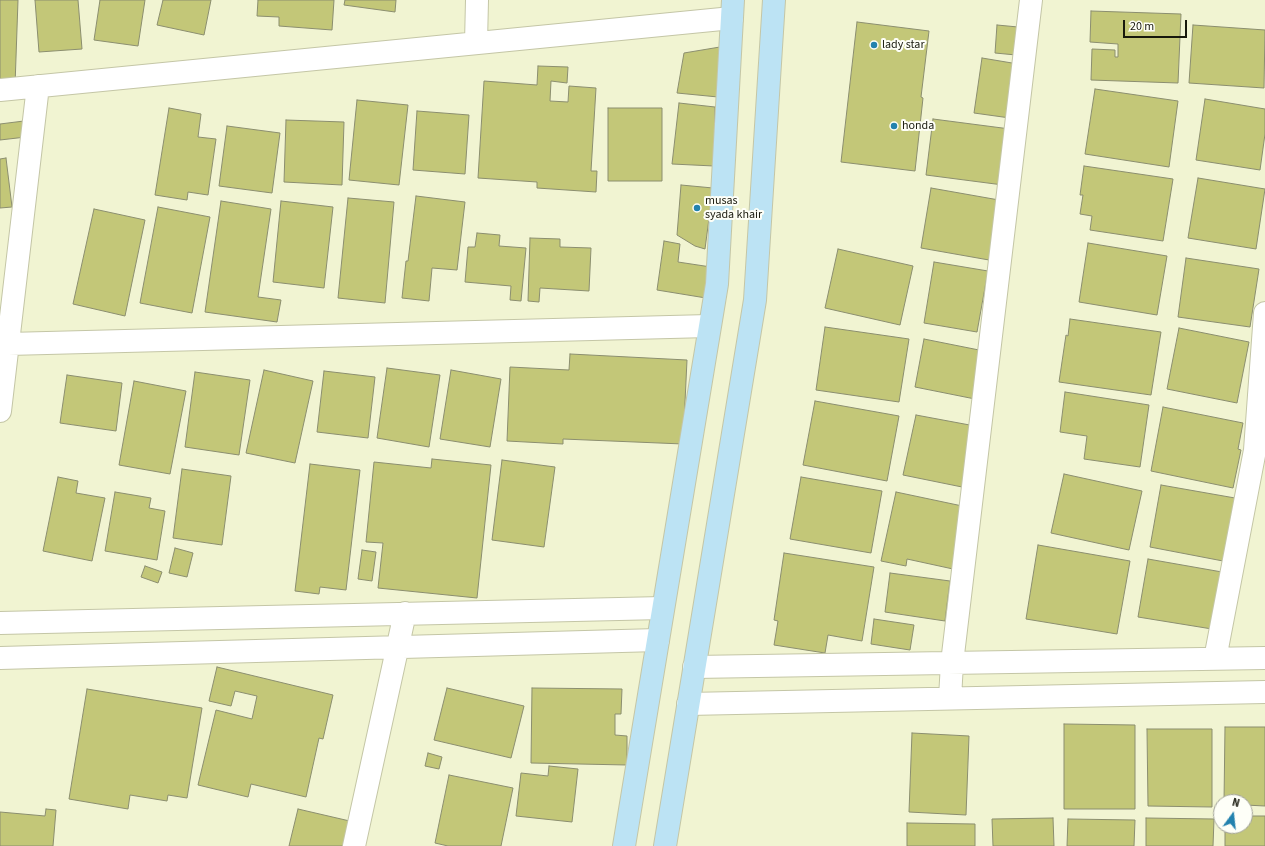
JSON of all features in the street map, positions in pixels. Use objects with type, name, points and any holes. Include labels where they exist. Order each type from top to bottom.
[{"type":"main road","points":[[665,846],[755,300],[774,0]]},
{"type":"main road","points":[[624,846],[716,284],[733,9]]},
{"type":"street","points":[[476,43],[477,0]]},
{"type":"street","points":[[950,698],[952,663],[1031,0]]},
{"type":"street","points":[[0,90],[476,43],[733,9]]},
{"type":"street","points":[[0,411],[38,86]]},
{"type":"street","points":[[1215,659],[1260,450],[1265,313]]},
{"type":"street","points":[[8,344],[709,326]]},
{"type":"street","points":[[0,623],[663,608]]},
{"type":"street","points":[[354,846],[405,613]]},
{"type":"street","points":[[0,658],[658,640]]},
{"type":"street","points":[[694,667],[1265,658]]},
{"type":"street","points":[[688,704],[1265,692]]},
{"type":"building","points":[[0,0],[18,0],[15,86],[0,85]]},
{"type":"building","points":[[35,0],[78,0],[82,49],[39,52]]},
{"type":"building","points":[[100,0],[145,0],[138,46],[94,40]]},
{"type":"building","points":[[163,0],[211,0],[204,35],[157,25]]},
{"type":"building","points":[[258,0],[334,0],[332,30],[279,26],[279,17],[257,16]]},
{"type":"building","points":[[345,0],[396,0],[395,12],[344,5]]},
{"type":"building","points":[[1091,11],[1181,14],[1178,83],[1091,80],[1092,49],[1115,50],[1115,57],[1118,57],[1118,44],[1090,42]]},
{"type":"building","points":[[857,22],[929,31],[921,97],[923,98],[915,171],[841,162]]},
{"type":"building","points":[[997,25],[1018,27],[1016,55],[995,53]]},
{"type":"building","points":[[1193,25],[1265,30],[1264,88],[1189,83]]},
{"type":"building","points":[[720,47],[718,97],[677,93],[684,53]]},
{"type":"building","points":[[982,58],[1018,64],[1010,118],[974,113]]},
{"type":"building","points":[[538,66],[568,67],[567,83],[551,81],[550,101],[568,102],[569,86],[596,88],[591,171],[597,171],[596,192],[537,188],[537,182],[478,178],[484,81],[537,85]]},
{"type":"building","points":[[1095,89],[1178,101],[1169,167],[1085,154]]},
{"type":"building","points":[[1205,99],[1265,109],[1265,134],[1260,170],[1196,160]]},
{"type":"building","points":[[357,100],[408,105],[399,185],[349,180]]},
{"type":"building","points":[[679,103],[715,107],[714,166],[672,164]]},
{"type":"building","points":[[169,108],[201,114],[198,137],[216,139],[208,195],[188,192],[187,200],[155,195]]},
{"type":"building","points":[[608,108],[662,108],[662,181],[608,181]]},
{"type":"building","points":[[417,111],[469,115],[465,174],[413,170]]},
{"type":"building","points":[[933,119],[1010,129],[1003,185],[926,175]]},
{"type":"building","points":[[286,120],[344,122],[342,185],[284,182]]},
{"type":"building","points":[[24,121],[26,137],[0,140],[0,124]]},
{"type":"building","points":[[227,126],[280,133],[272,193],[219,186]]},
{"type":"building","points":[[6,158],[12,207],[0,208],[0,159]]},
{"type":"building","points":[[1084,166],[1173,179],[1163,241],[1090,230],[1092,216],[1080,214],[1083,195],[1080,195]]},
{"type":"building","points":[[1198,178],[1265,189],[1256,249],[1188,238]]},
{"type":"building","points":[[681,185],[713,188],[705,249],[695,246],[677,235]]},
{"type":"building","points":[[931,188],[999,200],[989,260],[921,248]]},
{"type":"building","points":[[416,196],[465,202],[457,270],[432,268],[429,301],[402,298]]},
{"type":"building","points":[[348,198],[394,202],[385,303],[338,298]]},
{"type":"building","points":[[221,201],[271,209],[258,297],[281,300],[277,322],[205,312]]},
{"type":"building","points":[[281,201],[333,207],[324,288],[273,282]]},
{"type":"building","points":[[158,207],[210,217],[192,313],[140,303]]},
{"type":"building","points":[[94,209],[145,220],[125,316],[73,304]]},
{"type":"building","points":[[477,233],[500,235],[499,246],[526,248],[521,301],[510,300],[511,286],[465,282],[468,247],[475,247]]},
{"type":"building","points":[[530,238],[560,239],[560,247],[591,248],[589,291],[540,288],[539,302],[528,301]]},
{"type":"building","points":[[664,241],[680,244],[678,262],[711,267],[706,298],[657,290]]},
{"type":"building","points":[[1088,243],[1167,256],[1157,315],[1079,302]]},
{"type":"building","points":[[838,249],[913,266],[900,325],[825,308]]},
{"type":"building","points":[[1186,258],[1259,269],[1250,327],[1178,317]]},
{"type":"building","points":[[934,262],[988,271],[977,332],[924,323]]},
{"type":"building","points":[[1070,319],[1161,332],[1151,395],[1059,382]]},
{"type":"building","points":[[825,327],[909,339],[899,402],[816,390]]},
{"type":"building","points":[[1179,328],[1249,342],[1237,403],[1167,389]]},
{"type":"building","points":[[924,339],[984,351],[975,399],[915,387]]},
{"type":"building","points":[[570,354],[687,360],[683,444],[563,439],[563,444],[507,441],[510,367],[569,370]]},
{"type":"building","points":[[387,368],[440,375],[429,447],[377,438]]},
{"type":"building","points":[[264,370],[313,381],[295,463],[246,453]]},
{"type":"building","points":[[451,370],[501,379],[490,447],[440,439]]},
{"type":"building","points":[[324,371],[375,377],[368,438],[317,432]]},
{"type":"building","points":[[195,372],[250,380],[239,455],[185,447]]},
{"type":"building","points":[[67,375],[122,383],[116,431],[60,423]]},
{"type":"building","points":[[134,381],[186,391],[170,474],[119,465]]},
{"type":"building","points":[[1065,392],[1149,405],[1140,467],[1084,459],[1087,436],[1060,432]]},
{"type":"building","points":[[815,401],[899,416],[887,481],[803,465]]},
{"type":"building","points":[[1163,407],[1243,423],[1238,449],[1241,450],[1233,488],[1151,471]]},
{"type":"building","points":[[916,415],[975,426],[962,487],[903,475]]},
{"type":"building","points":[[432,459],[491,465],[477,598],[378,588],[383,543],[366,542],[374,462],[431,468]]},
{"type":"building","points":[[502,460],[555,467],[544,547],[492,540]]},
{"type":"building","points":[[310,464],[360,470],[346,590],[320,587],[319,594],[295,591]]},
{"type":"building","points":[[182,469],[231,476],[222,545],[173,538]]},
{"type":"building","points":[[1064,474],[1142,491],[1129,550],[1051,533]]},
{"type":"building","points":[[58,477],[78,481],[76,493],[105,498],[92,561],[43,551]]},
{"type":"building","points":[[801,477],[882,491],[871,553],[790,539]]},
{"type":"building","points":[[1161,485],[1235,498],[1223,561],[1150,547]]},
{"type":"building","points":[[115,492],[151,498],[149,508],[165,511],[157,560],[105,551]]},
{"type":"building","points":[[896,492],[967,507],[953,569],[907,559],[906,566],[881,561]]},
{"type":"building","points":[[1038,545],[1130,561],[1117,634],[1026,619]]},
{"type":"building","points":[[175,548],[193,553],[187,577],[169,573]]},
{"type":"building","points":[[362,550],[376,552],[372,581],[358,579]]},
{"type":"building","points":[[784,553],[874,567],[862,641],[828,635],[825,653],[774,645],[778,621],[774,620]]},
{"type":"building","points":[[1148,559],[1222,572],[1212,629],[1138,617]]},
{"type":"building","points":[[145,566],[162,572],[158,583],[141,577]]},
{"type":"building","points":[[890,573],[950,581],[945,621],[885,612]]},
{"type":"building","points":[[874,619],[914,625],[910,650],[871,644]]},
{"type":"building","points":[[217,667],[333,695],[323,739],[319,738],[306,797],[251,784],[248,797],[198,785],[216,710],[252,719],[257,696],[235,691],[231,706],[209,701]]},
{"type":"building","points":[[447,688],[524,706],[511,758],[434,740]]},
{"type":"building","points":[[532,688],[622,689],[621,714],[615,714],[615,735],[627,736],[627,765],[531,763]]},
{"type":"building","points":[[87,689],[202,708],[187,798],[168,795],[167,801],[130,795],[128,809],[69,799]]},
{"type":"building","points":[[1064,724],[1135,725],[1135,809],[1064,809]]},
{"type":"building","points":[[1225,727],[1265,727],[1265,806],[1253,805],[1253,794],[1224,794]]},
{"type":"building","points":[[1147,729],[1212,729],[1212,807],[1148,806]]},
{"type":"building","points":[[912,733],[969,736],[966,815],[909,812]]},
{"type":"building","points":[[428,753],[442,757],[439,769],[425,766]]},
{"type":"building","points":[[549,766],[578,769],[572,822],[516,816],[521,773],[548,776]]},
{"type":"building","points":[[449,775],[513,788],[501,846],[448,846],[435,843]]},
{"type":"building","points":[[46,809],[56,810],[53,846],[0,846],[0,812],[45,816]]},
{"type":"building","points":[[298,809],[354,822],[349,846],[289,846]]},
{"type":"building","points":[[1253,816],[1265,816],[1265,846],[1225,846],[1225,834],[1253,834]]},
{"type":"building","points":[[1053,818],[1054,846],[993,846],[992,819]]},
{"type":"building","points":[[1146,818],[1213,819],[1213,846],[1146,846]]},
{"type":"building","points":[[1068,819],[1135,820],[1134,846],[1067,846]]},
{"type":"building","points":[[907,823],[975,824],[975,846],[907,846]]},
{"type":"place","name":"lady star","points":[[874,45]]},
{"type":"place","name":"honda","points":[[894,126]]},
{"type":"place","name":"musas syada khair","points":[[697,208]]}]
